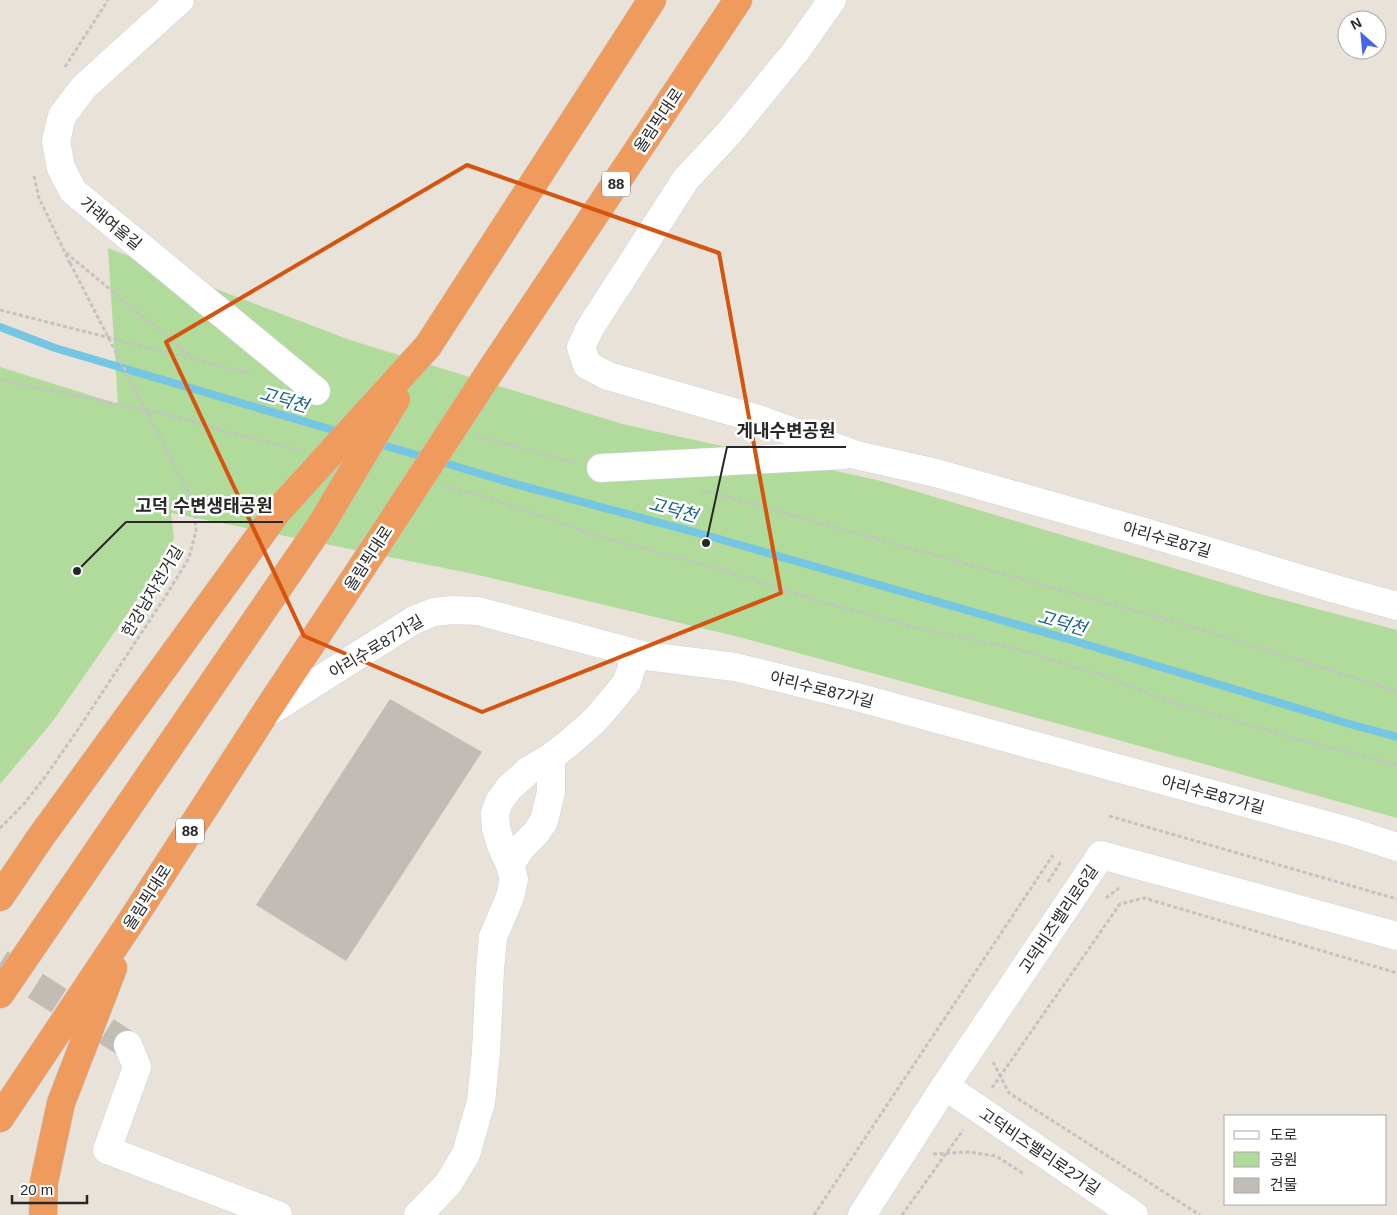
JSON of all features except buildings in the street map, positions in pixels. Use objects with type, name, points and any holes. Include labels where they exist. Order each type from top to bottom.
[{"type":"highway","points":[[0,994],[320,525],[428,346],[652,0]]},
{"type":"highway","name":"올림픽대로","points":[[0,1118],[132,920],[264,715],[738,0]]},
{"type":"highway","points":[[0,897],[40,838],[277,512],[428,346]]},
{"type":"highway","points":[[43,1215],[44,1182],[60,1102],[132,920]]},
{"type":"street","name":"가래여울길","points":[[180,0],[84,87],[62,116],[56,141],[61,168],[73,191],[316,391]]},
{"type":"street","points":[[832,0],[796,51],[729,133],[686,179],[590,328],[581,347],[587,365],[608,376],[758,419],[856,455]]},
{"type":"street","points":[[601,468],[856,455]]},
{"type":"street","name":"아리수로87길","points":[[856,455],[936,474],[1141,531],[1397,606]]},
{"type":"street","name":"아리수로87가길","points":[[264,715],[414,620],[434,612],[453,610],[478,611],[636,654],[735,667],[853,696],[1348,831],[1397,847]]},
{"type":"street","points":[[418,1215],[448,1184],[466,1154],[481,1102],[494,938],[510,897],[514,879],[496,828],[495,813],[499,802],[510,788],[530,770],[569,743],[593,722],[627,682],[636,654]]},
{"type":"street","points":[[510,865],[544,821],[551,792],[551,756]]},
{"type":"street","name":"고덕비즈밸리로6길","points":[[862,1215],[963,1098],[1101,855],[1397,936]]},
{"type":"street","points":[[128,1045],[137,1067],[107,1150],[278,1215]]},
{"type":"street","name":"고덕비즈밸리로2가길","points":[[963,1098],[1134,1215]]},
{"type":"path","points":[[65,252],[195,359]]},
{"type":"path","name":"한강남자전거길","points":[[0,828],[23,805],[79,728],[186,563],[196,531],[195,509],[192,500],[70,263]]},
{"type":"path","points":[[0,310],[260,376]]},
{"type":"path","points":[[0,380],[178,417],[226,432],[307,452]]},
{"type":"path","points":[[475,435],[601,468]]},
{"type":"path","points":[[437,485],[493,500],[597,536],[716,568],[822,601],[918,628],[1016,649],[1105,676],[1171,702],[1290,737],[1397,765]]},
{"type":"path","points":[[698,490],[1193,627],[1397,691]]},
{"type":"path","points":[[1109,816],[1397,899]]},
{"type":"path","points":[[814,1215],[1054,855]]},
{"type":"path","points":[[1104,899],[1125,885]]},
{"type":"path","points":[[963,1098],[1000,1075],[1120,904],[1144,898],[1397,973]]},
{"type":"path","points":[[902,1215],[946,1153],[963,1098],[993,1062],[1009,1093],[1200,1215]]},
{"type":"path","points":[[927,1154],[968,1152],[996,1156],[1029,1178]]},
{"type":"highlighted area","points":[[467,165],[719,253],[781,593],[482,712],[304,636],[166,342]]},
{"type":"green space","points":[[108,248],[350,340],[622,424],[881,481],[1264,595],[1397,630],[1397,818],[739,637],[474,574],[171,513],[174,539],[134,604],[53,721],[0,784],[0,367],[118,404]]},
{"type":"waterway","name":"고덕천","points":[[0,327],[55,348],[343,433]]},
{"type":"waterway","name":"고덕천","points":[[376,443],[427,458]]},
{"type":"waterway","name":"고덕천","points":[[438,461],[1078,642],[1397,737]]},
{"type":"tunnel","points":[[0,963],[128,1045]]},
{"type":"place","name":"게내수변공원","points":[[706,543]]},
{"type":"place","name":"고덕 수변생태공원","points":[[77,571]]}]
